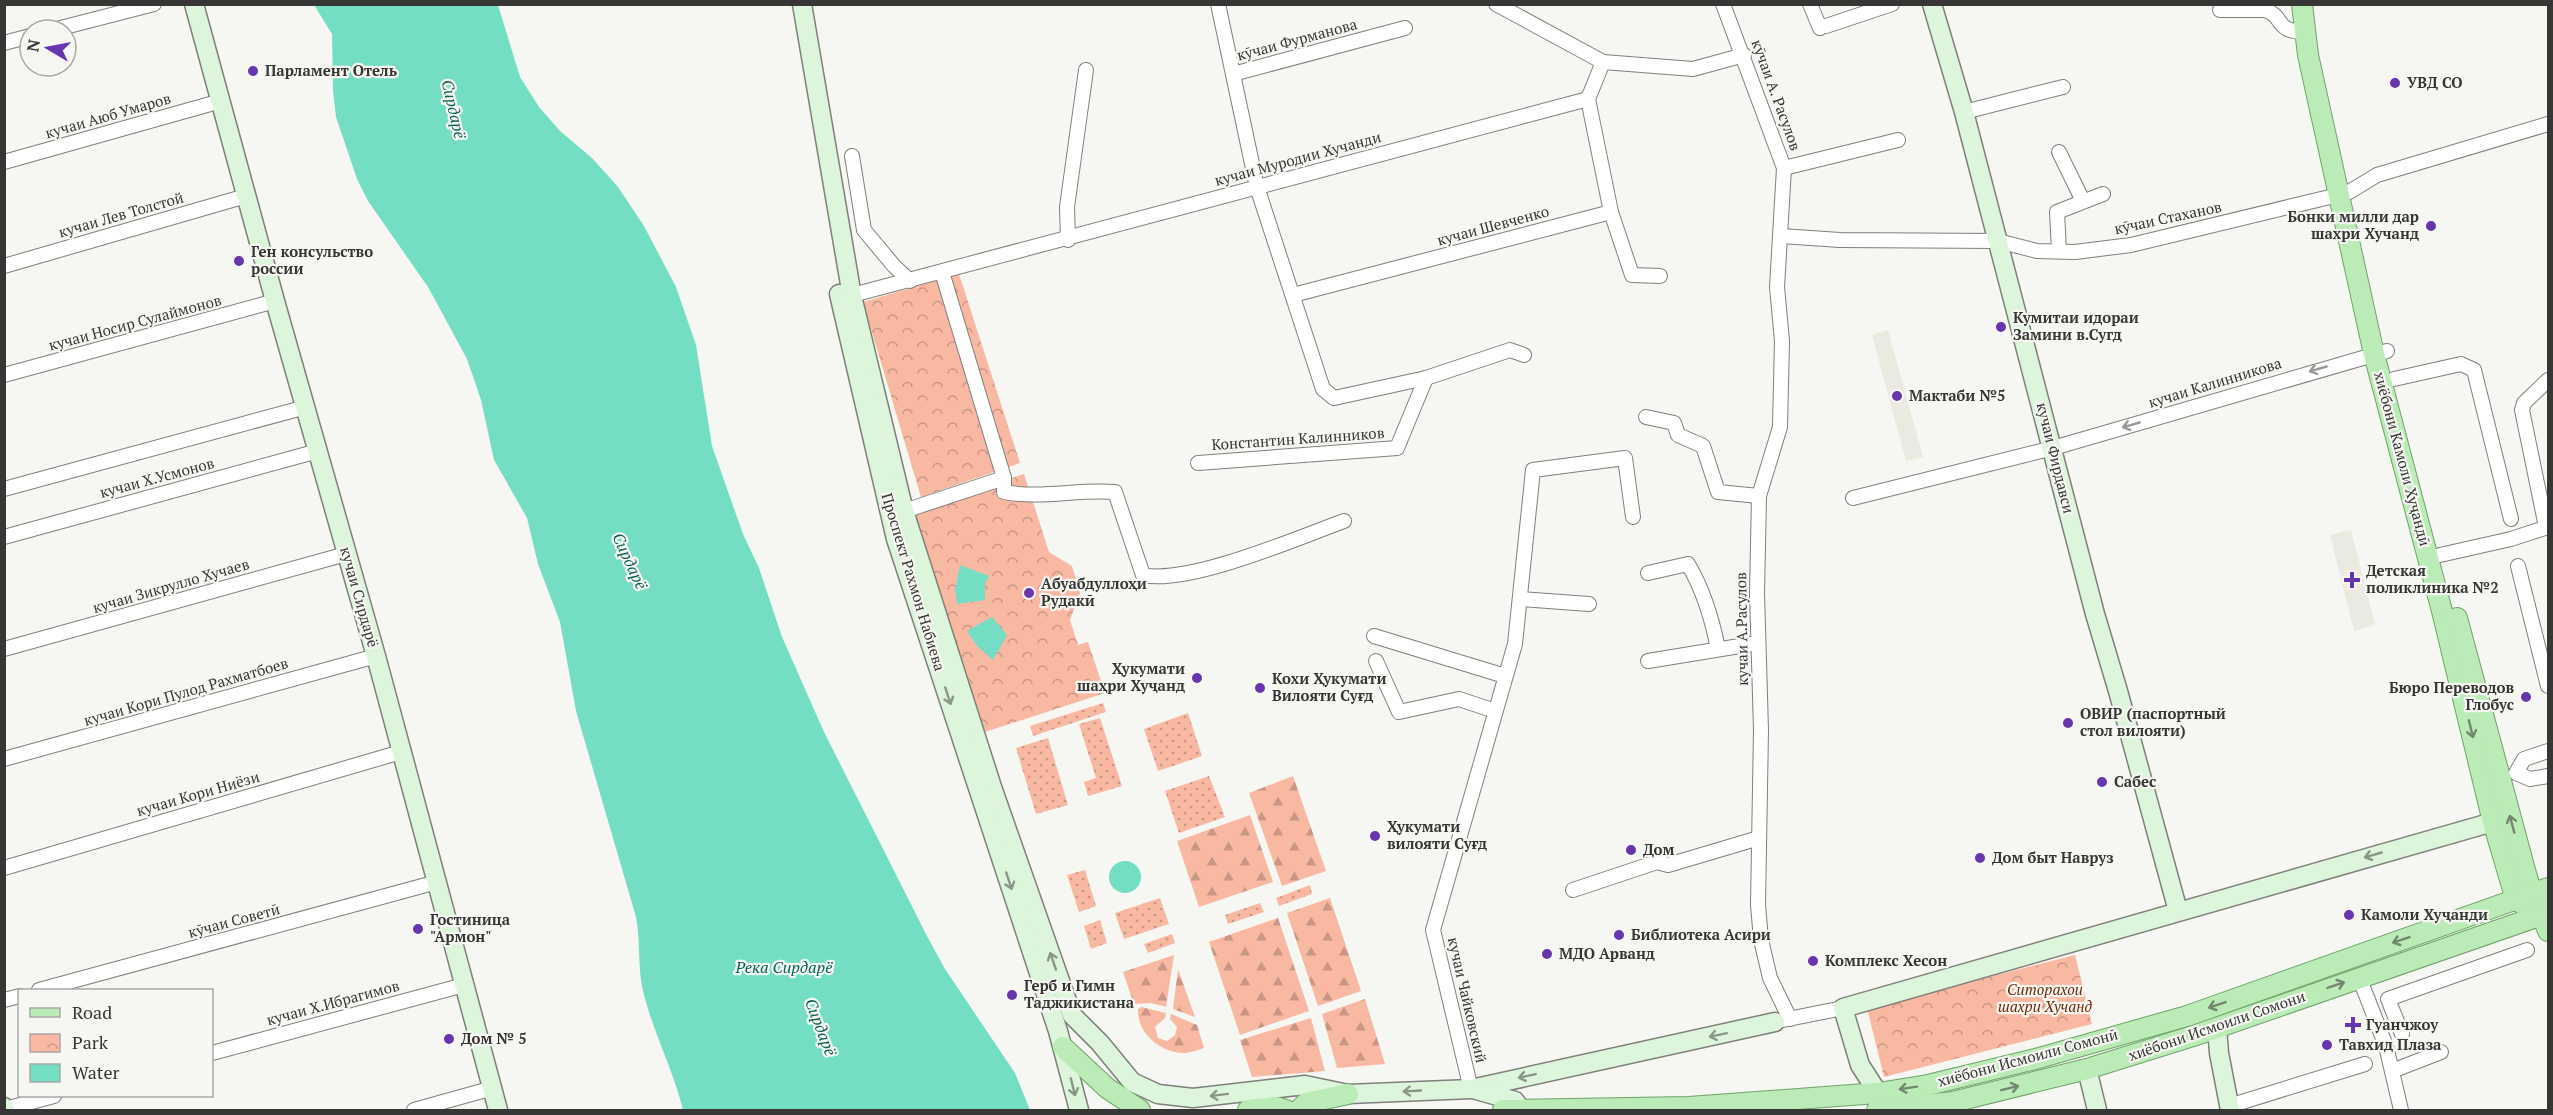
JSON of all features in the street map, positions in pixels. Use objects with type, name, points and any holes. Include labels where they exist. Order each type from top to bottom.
[{"type":"main road","name":"кучаи Сирдарё","points":[[194,4],[274,301],[376,656],[498,1110]]},
{"type":"main road","name":"Проспект Рахмон Набиева","points":[[794,4],[846,297],[896,539],[1063,1047],[1079,1110]]},
{"type":"main road","name":"Проспект Рахмон Набиева","points":[[802,4],[846,297],[868,370],[904,511],[992,787],[1072,1015],[1132,1082],[1158,1094],[1193,1098],[1305,1085],[1348,1094],[1471,1089]]},
{"type":"main road","name":"кучаи Фирдавси","points":[[1932,4],[1964,112],[2095,614],[2125,714],[2178,911]]},
{"type":"main road","name":"хиёбони Камоли Хуҷандӣ","points":[[2302,4],[2304,32],[2493,822],[2541,906]]},
{"type":"main road","name":"хиёбони Камоли Хуҷандӣ","points":[[2311,4],[2317,51],[2343,193]]},
{"type":"main road","name":"хиёбони Камоли Хуҷандӣ","points":[[2381,352],[2394,379],[2440,555],[2508,776],[2541,906]]},
{"type":"main road","points":[[1877,1102],[1860,1065],[1843,1008],[2493,822]]},
{"type":"main road","name":"хиёбони Исмоили Сомони","points":[[1877,1102],[1953,1102],[2087,1070],[2359,977],[2541,906]]},
{"type":"main road","name":"хиёбони Исмоили Сомонӣ","points":[[1515,1110],[1877,1102],[1928,1085],[2039,1058],[2187,1016],[2541,906]]},
{"type":"main road","points":[[1471,1089],[1782,1021]]},
{"type":"main road","points":[[2149,1025],[2157,1034],[2154,1048]]},
{"type":"main road","points":[[2217,1027],[2219,1053],[2230,1108]]},
{"type":"main road","points":[[1092,1036],[1063,1047],[1107,1088],[1140,1110]]},
{"type":"main road","points":[[2087,1070],[2097,1110]]},
{"type":"main road","points":[[1471,1089],[1515,1101],[1515,1110]]},
{"type":"main road","points":[[1299,1110],[1306,1103],[1348,1094]]},
{"type":"main road","points":[[1248,1110],[1276,1107],[1286,1110]]},
{"type":"street","points":[[78,24],[154,4]]},
{"type":"street","points":[[1218,4],[1257,187],[1323,389],[1334,398],[1426,378],[1510,350],[1524,355]]},
{"type":"street","points":[[1496,4],[1603,62],[1693,69],[1744,55]]},
{"type":"street","name":"кӯчаи А. Расулов","points":[[1723,4],[1744,55],[1784,168],[1781,236]]},
{"type":"street","points":[[1810,4],[1823,27],[1892,4]]},
{"type":"street","points":[[2220,10],[2265,10],[2272,12],[2283,28],[2292,32],[2304,32]]},
{"type":"street","name":"кӯчаи Фурманова","points":[[1233,74],[1405,28]]},
{"type":"street","points":[[1603,62],[1588,99],[1611,213],[1632,275],[1660,276]]},
{"type":"street","points":[[1068,240],[1066,207],[1086,70]]},
{"type":"street","points":[[1964,112],[2064,87]]},
{"type":"street","name":"кучаи Аюб Умаров","points":[[4,162],[219,92]]},
{"type":"street","name":"кучаи Муродии Хучанди","points":[[846,297],[1068,240],[1588,99]]},
{"type":"street","name":"кӯчаи Стаханов","points":[[1781,236],[1840,240],[1998,241],[2037,251],[2131,245],[2343,193],[2377,175],[2548,124]]},
{"type":"street","points":[[1784,168],[1898,140]]},
{"type":"street","points":[[2059,152],[2083,201]]},
{"type":"street","points":[[852,156],[864,230],[894,266],[910,281]]},
{"type":"street","points":[[2059,251],[2057,212],[2103,194]]},
{"type":"street","name":"кучаи Лев Толстой","points":[[4,266],[246,196]]},
{"type":"street","name":"кучаи Шевченко","points":[[1293,295],[1611,213]]},
{"type":"street","name":"кучаи А.Расулов","points":[[1781,236],[1777,287],[1782,341],[1780,427],[1759,496],[1758,643],[1761,730],[1758,905],[1761,940],[1782,1021]]},
{"type":"street","points":[[942,272],[1004,478],[1004,492],[1022,495],[1091,490],[1115,492],[1143,575],[1154,578],[1175,576],[1233,561],[1344,521]]},
{"type":"street","name":"кучаи Носир Сулаймонов","points":[[4,375],[274,301]]},
{"type":"street","name":"кучаи Калинникова","points":[[1853,498],[2052,448],[2381,352]]},
{"type":"street","points":[[2394,379],[2461,364],[2474,370],[2511,519]]},
{"type":"street","name":"Константин Калинников","points":[[1198,463],[1397,448],[1426,378]]},
{"type":"street","points":[[2440,555],[2511,539],[2547,527],[2522,410],[2524,403],[2548,380]]},
{"type":"street","name":"кучаи Х.Усмонов","points":[[4,489],[306,407]]},
{"type":"street","points":[[1646,417],[1674,423],[1678,435],[1703,446],[1718,492],[1759,496]]},
{"type":"street","name":"кучаи Х.Усмонов","points":[[4,537],[318,451]]},
{"type":"street","name":"кучаи Чайковский","points":[[1471,1089],[1433,930],[1515,644],[1533,470],[1625,458],[1633,517]]},
{"type":"street","points":[[904,511],[1004,478]]},
{"type":"street","name":"кучаи Зикрулло Хучаев","points":[[4,650],[346,554]]},
{"type":"street","points":[[1648,573],[1688,564],[1701,585],[1718,649]]},
{"type":"street","points":[[2518,566],[2548,686]]},
{"type":"street","points":[[1520,599],[1589,604]]},
{"type":"street","points":[[1374,636],[1505,676]]},
{"type":"street","points":[[1648,661],[1758,643]]},
{"type":"street","name":"кучаи Кори Пулод Рахматбоев","points":[[4,759],[376,656]]},
{"type":"street","points":[[1376,662],[1399,712],[1459,699],[1495,711]]},
{"type":"street","name":"кучаи Кори Ниёзи","points":[[4,868],[401,752]]},
{"type":"street","points":[[2508,776],[2524,759],[2548,752]]},
{"type":"street","points":[[2508,776],[2530,779],[2548,776]]},
{"type":"street","points":[[1573,890],[1658,862],[1668,865],[1759,837]]},
{"type":"street","name":"кӯчаи Советӣ","points":[[43,989],[437,882]]},
{"type":"street","points":[[2402,1034],[2388,999],[2527,950]]},
{"type":"street","points":[[2359,977],[2386,1046],[2401,1110]]},
{"type":"street","name":"кучаи Х.Ибрагимов","points":[[213,1053],[464,985]]},
{"type":"street","points":[[1782,1021],[1843,1008]]},
{"type":"street","points":[[2392,1071],[2441,1052]]},
{"type":"street","points":[[2230,1108],[2365,1064]]},
{"type":"street","points":[[414,1110],[493,1088]]},
{"type":"street","points":[[5,1109],[47,1097]]},
{"type":"shaded area","name":"Мактаби №5","points":[[1888,330],[1923,457],[1906,461],[1872,335]]},
{"type":"shaded area","name":"Детская поликлиника №2","points":[[2351,530],[2375,625],[2354,631],[2330,535]]},
{"type":"green space","points":[[959,274],[1020,463],[921,497],[863,302]]},
{"type":"green space","points":[[1024,474],[1049,552],[1072,566],[1080,593],[1070,620],[1078,645],[1088,642],[1105,693],[982,733],[911,511]]},
{"type":"green space","points":[[1103,703],[1106,712],[1033,736],[1030,726]]},
{"type":"green space","points":[[1188,713],[1202,756],[1158,771],[1144,729]]},
{"type":"green space","points":[[1100,718],[1122,786],[1088,796],[1084,782],[1096,778],[1079,724]]},
{"type":"green space","points":[[1048,738],[1068,805],[1036,814],[1016,748]]},
{"type":"green space","points":[[1209,776],[1225,817],[1179,833],[1165,791]]},
{"type":"green space","points":[[1293,776],[1326,871],[1282,886],[1249,793]]},
{"type":"green space","points":[[1250,815],[1273,882],[1199,907],[1177,841]]},
{"type":"green space","points":[[1085,870],[1096,906],[1079,912],[1067,875]]},
{"type":"green space","points":[[1310,885],[1312,894],[1279,906],[1276,898]]},
{"type":"green space","points":[[1160,898],[1169,924],[1124,939],[1115,913]]},
{"type":"green space","points":[[1330,898],[1361,991],[1318,1006],[1287,913]]},
{"type":"green space","points":[[1260,903],[1264,912],[1228,924],[1225,915]]},
{"type":"green space","points":[[1278,918],[1309,1011],[1240,1035],[1209,942]]},
{"type":"green space","points":[[1100,920],[1107,943],[1091,949],[1084,926]]},
{"type":"green space","points":[[1172,934],[1175,943],[1148,953],[1144,944]]},
{"type":"green space","points":[[1174,955],[1166,1007],[1151,1003],[1134,1004],[1123,972]]},
{"type":"green space","name":"Ситорахои шахри Хучанд","points":[[2075,955],[2092,1024],[1884,1077],[1867,1008]]},
{"type":"green space","points":[[1178,969],[1195,1017],[1173,1009]]},
{"type":"green space","points":[[1365,999],[1385,1064],[1337,1068],[1322,1014]]},
{"type":"green space","points":[[1141,1007],[1166,1013],[1165,1018],[1155,1027],[1158,1038],[1167,1041],[1175,1035],[1177,1027],[1170,1019],[1171,1014],[1197,1025],[1204,1048],[1186,1053],[1160,1046],[1146,1034],[1142,1027],[1138,1009]]},
{"type":"green space","points":[[1311,1018],[1325,1071],[1252,1077],[1240,1040]]},
{"type":"water","name":"Река Сирдарё","points":[[314,5],[498,5],[520,77],[539,107],[560,131],[592,158],[618,187],[644,226],[676,287],[696,345],[712,446],[743,534],[759,568],[782,637],[824,732],[928,938],[945,969],[1015,1073],[1030,1110],[683,1110],[644,995],[640,976],[636,917],[576,711],[560,622],[538,564],[527,518],[494,460],[481,400],[467,359],[428,287],[368,201],[357,179],[336,117],[332,34]]},
{"type":"water","points":[[960,565],[989,576],[985,584],[985,600],[957,604],[955,590]]},
{"type":"water","points":[[992,617],[1007,635],[993,660],[977,646],[967,631]]},
{"type":"water","points":[[1125,861],[1137,865],[1141,877],[1137,889],[1125,893],[1113,889],[1109,877],[1113,865]]},
{"type":"place","name":"Парламент Отель","points":[[253,71]]},
{"type":"place","name":"УВД СО","points":[[2395,83]]},
{"type":"place","name":"Бонки милли дар шахри Хучанд","points":[[2431,226]]},
{"type":"place","name":"Ген консульство россии","points":[[239,261]]},
{"type":"place","name":"Кумитаи идораи Замини в.Сугд","points":[[2001,327]]},
{"type":"place","name":"Мактаби №5","points":[[1897,396]]},
{"type":"place","name":"Детская поликлиника №2","points":[[2352,580]]},
{"type":"place","name":"Абуабдуллоҳи Рудакӣ","points":[[1029,593]]},
{"type":"place","name":"Ҳукумати шаҳри Хуҷанд","points":[[1197,678]]},
{"type":"place","name":"Кохи Ҳукумати Вилояти Суғд","points":[[1260,688]]},
{"type":"place","name":"Бюро Переводов Глобус","points":[[2526,697]]},
{"type":"place","name":"ОВИР (паспортный стол вилояти)","points":[[2068,723]]},
{"type":"place","name":"Сабес","points":[[2102,782]]},
{"type":"place","name":"Ҳукумати вилояти Суғд","points":[[1375,836]]},
{"type":"place","name":"Дом","points":[[1631,850]]},
{"type":"place","name":"Дом быт Навруз","points":[[1980,858]]},
{"type":"place","name":"Камоли Хуҷанди","points":[[2349,915]]},
{"type":"place","name":"Гостиница \"Армон\"","points":[[418,929]]},
{"type":"place","name":"Библиотека Асири","points":[[1619,935]]},
{"type":"place","name":"МДО Арванд","points":[[1547,954]]},
{"type":"place","name":"Комплекс Хесон","points":[[1813,961]]},
{"type":"place","name":"Герб и Гимн Таджикистана","points":[[1012,995]]},
{"type":"place","name":"Гуанчжоу","points":[[2353,1025]]},
{"type":"place","name":"Дом № 5","points":[[449,1039]]},
{"type":"place","name":"Тавхид Плаза","points":[[2327,1045]]},
{"type":"water label","name":"Сирдарё","points":[[454,109]]},
{"type":"water label","name":"Сирдарё","points":[[630,561]]},
{"type":"water label","name":"Сирдарё","points":[[821,1027]]}]
